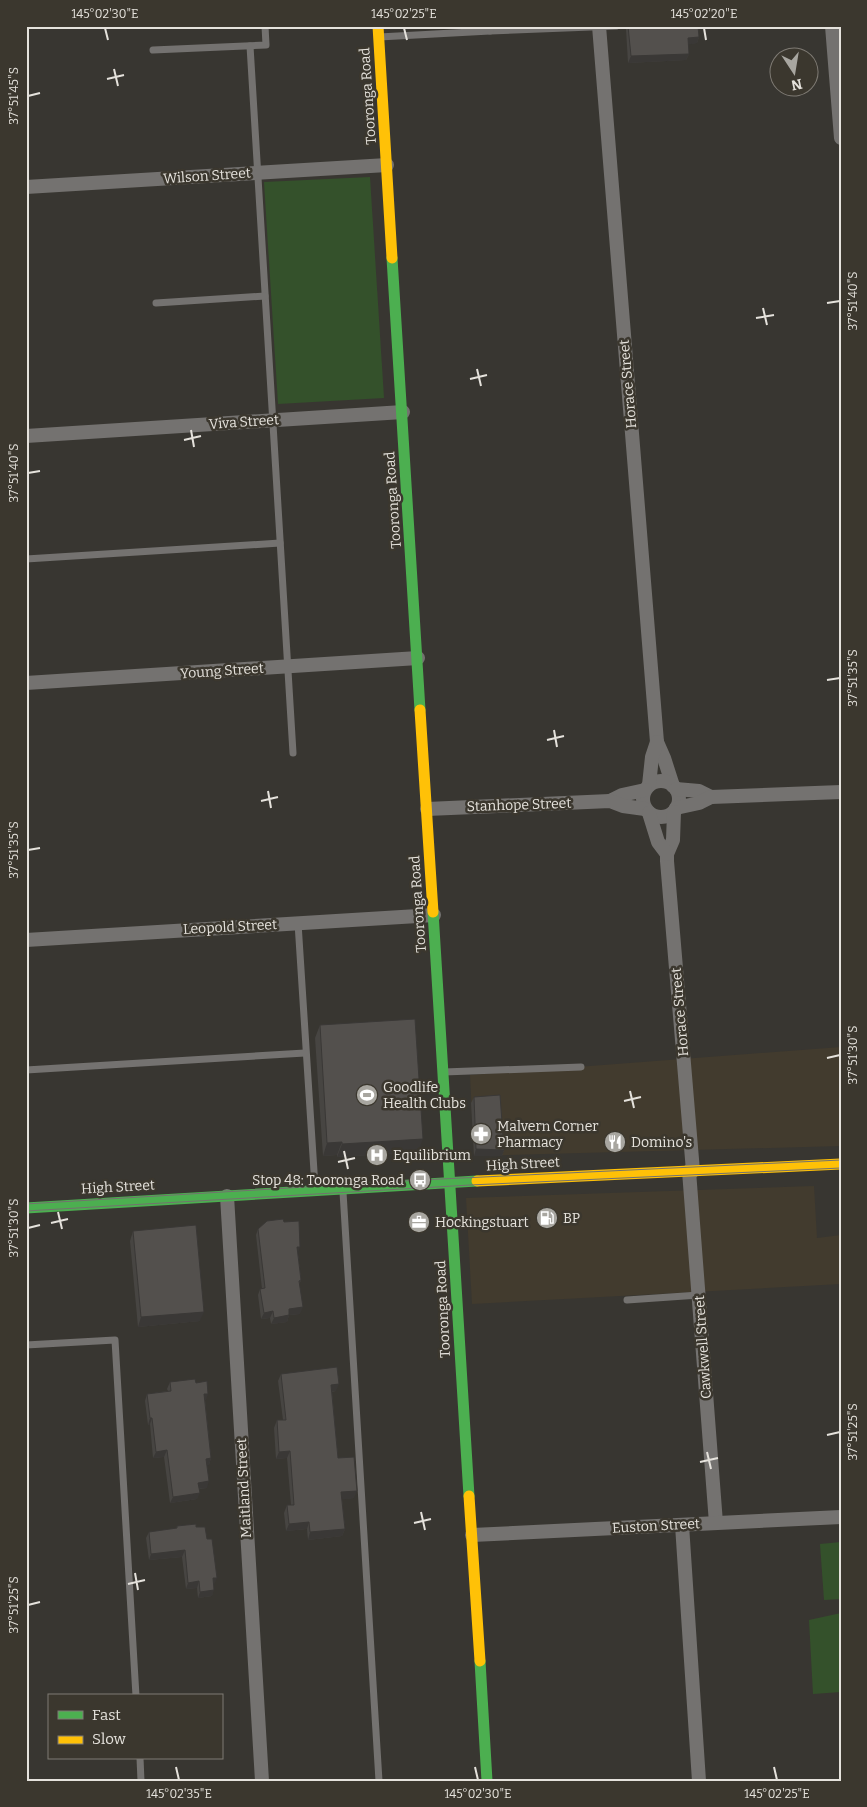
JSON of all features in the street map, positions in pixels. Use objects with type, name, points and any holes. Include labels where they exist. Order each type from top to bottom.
[{"type":"main road","name":"Tooronga Road","points":[[379,32],[487,1781]]},
{"type":"main road","name":"High Street","points":[[26,1208],[451,1182],[841,1164]]},
{"type":"street","points":[[832,26],[841,138]]},
{"type":"street","name":"Horace Street","points":[[599,27],[657,742],[674,787]]},
{"type":"street","name":"Wilson Street","points":[[26,187],[387,165]]},
{"type":"street","name":"Viva Street","points":[[26,436],[403,412]]},
{"type":"street","name":"Young Street","points":[[26,683],[418,658]]},
{"type":"street","name":"Horace Street","points":[[647,788],[657,742]]},
{"type":"street","points":[[711,797],[699,791],[674,787],[661,781],[647,788],[642,800],[647,811],[655,816],[662,817],[675,810],[699,804],[711,797],[841,792]]},
{"type":"street","points":[[674,787],[679,798],[675,810]]},
{"type":"street","name":"Stanhope Street","points":[[610,801],[622,795],[647,788]]},
{"type":"street","name":"Stanhope Street","points":[[427,809],[610,801],[647,811]]},
{"type":"street","name":"Horace Street","points":[[675,810],[673,840],[667,854],[691,1171]]},
{"type":"street","name":"Horace Street","points":[[647,811],[658,842],[667,854]]},
{"type":"street","name":"Leopold Street","points":[[26,940],[434,915]]},
{"type":"street","name":"Cawkwell Street","points":[[691,1171],[716,1523]]},
{"type":"street","name":"Maitland Street","points":[[227,1196],[262,1781]]},
{"type":"street","name":"Euston Street","points":[[472,1535],[841,1517]]},
{"type":"street","points":[[682,1525],[699,1781]]},
{"type":"lane","points":[[153,50],[266,45],[265,26]]},
{"type":"lane","points":[[379,32],[617,26]]},
{"type":"lane","points":[[250,46],[293,753]]},
{"type":"lane","points":[[156,303],[265,296]]},
{"type":"lane","points":[[26,559],[280,543]]},
{"type":"lane","points":[[298,923],[315,1190]]},
{"type":"lane","points":[[26,1070],[305,1053]]},
{"type":"lane","points":[[444,1072],[581,1067]]},
{"type":"lane","points":[[344,1189],[379,1781]]},
{"type":"lane","points":[[628,1300],[699,1295]]},
{"type":"lane","points":[[26,1345],[115,1340],[136,1694]]},
{"type":"lane","points":[[140,1760],[141,1781]]},
{"type":"shaded area","points":[[841,1047],[841,1146],[474,1156],[470,1075]]},
{"type":"shaded area","points":[[814,1186],[817,1238],[841,1235],[841,1284],[472,1304],[466,1198]]},
{"type":"green space","points":[[370,177],[384,398],[278,404],[264,182]]},
{"type":"green space","points":[[841,1542],[841,1599],[824,1600],[820,1544]]},
{"type":"green space","points":[[841,1613],[841,1692],[813,1694],[809,1620]]},
{"type":"building","points":[[628,26],[698,26],[699,37],[688,38],[689,54],[631,56]]},
{"type":"building","name":"Goodlife Health Clubs","points":[[415,1019],[423,1139],[342,1144],[342,1142],[327,1143],[320,1025]]},
{"type":"building","points":[[500,1095],[504,1150],[476,1149],[474,1097]]},
{"type":"building","points":[[283,1219],[284,1222],[299,1221],[300,1247],[297,1247],[303,1307],[289,1309],[289,1315],[274,1318],[273,1311],[264,1313],[260,1289],[265,1288],[258,1229],[267,1221]]},
{"type":"building","points":[[196,1225],[204,1312],[141,1317],[133,1231]]},
{"type":"building","points":[[337,1367],[339,1384],[331,1385],[338,1458],[354,1457],[357,1491],[341,1492],[345,1529],[310,1532],[309,1522],[289,1524],[287,1505],[294,1505],[290,1451],[279,1452],[277,1420],[286,1420],[281,1374]]},
{"type":"building","points":[[195,1379],[196,1383],[207,1381],[208,1394],[204,1394],[211,1458],[206,1459],[209,1481],[198,1483],[200,1493],[173,1497],[167,1450],[156,1452],[147,1394],[171,1391],[170,1382]]},
{"type":"building","points":[[196,1524],[196,1527],[205,1527],[207,1539],[212,1539],[217,1578],[213,1578],[214,1590],[200,1592],[199,1581],[188,1583],[185,1550],[151,1554],[149,1532]]},
{"type":"tram line","points":[[26,1204],[420,1180],[841,1160]]},
{"type":"tram line","points":[[26,1211],[470,1185],[841,1168]]},
{"type":"traffic: fast","points":[[392,258],[420,710]]},
{"type":"traffic: fast","points":[[433,912],[469,1496]]},
{"type":"traffic: fast","points":[[26,1208],[477,1181]]},
{"type":"traffic: fast","points":[[480,1661],[487,1781]]},
{"type":"traffic: slow","points":[[378,26],[392,258]]},
{"type":"traffic: slow","points":[[420,710],[433,912]]},
{"type":"traffic: slow","points":[[477,1181],[841,1164]]},
{"type":"traffic: slow","points":[[469,1496],[480,1661]]},
{"type":"place","name":"Goodlife Health Clubs","points":[[367,1095]]},
{"type":"place","name":"Malvern Corner Pharmacy","points":[[481,1134]]},
{"type":"place","name":"Domino's","points":[[615,1142]]},
{"type":"place","name":"Equilibrium","points":[[377,1155]]},
{"type":"place","name":"Stop 48: Tooronga Road","points":[[420,1180]]},
{"type":"place","name":"BP","points":[[547,1218]]},
{"type":"place","name":"Hockingstuart","points":[[419,1222]]}]
